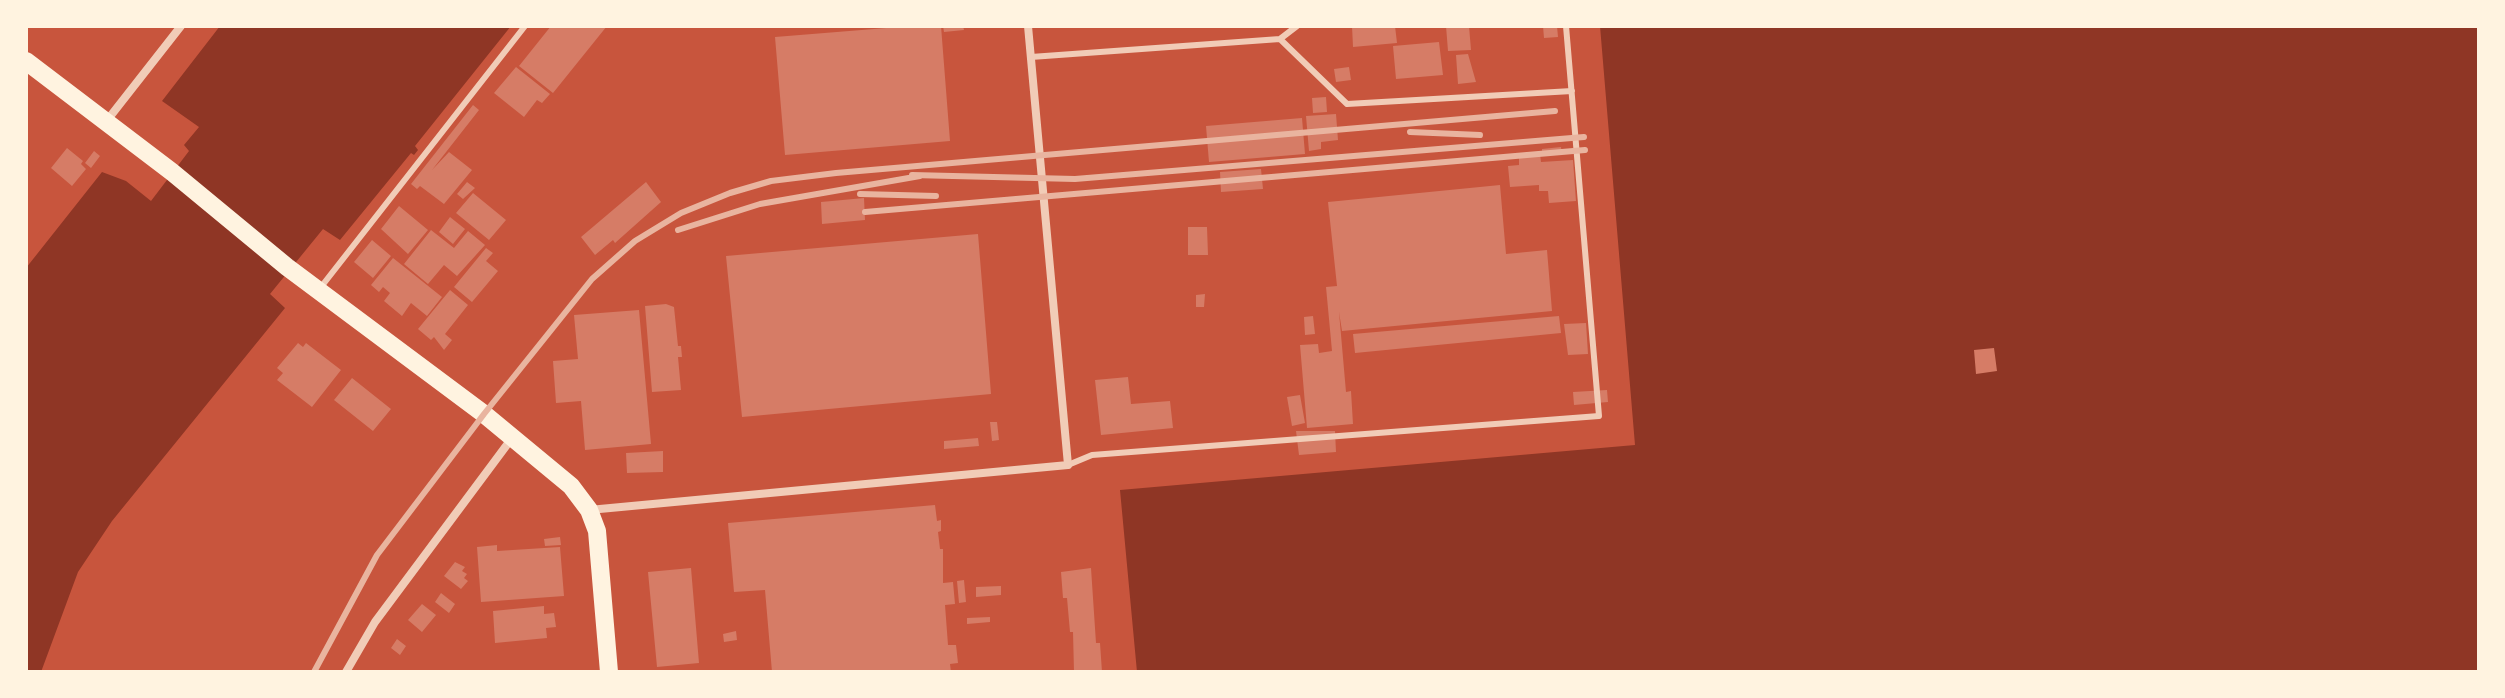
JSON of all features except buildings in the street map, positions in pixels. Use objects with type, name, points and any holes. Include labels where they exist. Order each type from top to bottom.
[{"type":"highway","points":[[26,61],[172,172],[287,267],[513,437],[571,486],[589,510],[597,531],[609,672]]},
{"type":"street","points":[[105,123],[181,26]]},
{"type":"street","points":[[589,510],[1068,465],[1028,26]]},
{"type":"street","points":[[346,672],[375,622],[513,437]]},
{"type":"lane","points":[[319,290],[525,26]]},
{"type":"lane","points":[[1031,57],[1280,39],[1297,26]]},
{"type":"lane","points":[[1068,465],[1092,455],[1599,416],[1566,26]]},
{"type":"lane","points":[[1280,39],[1347,104],[1572,91]]},
{"type":"shaded area","points":[[220,26],[511,26],[415,146],[418,150],[414,155],[411,153],[340,240],[323,229],[270,294],[285,308],[112,521],[78,572],[41,672],[26,672],[26,268],[102,172],[126,181],[151,201],[189,151],[184,145],[199,127],[162,101]]},
{"type":"shaded area","points":[[1600,26],[2479,26],[2479,672],[1137,672],[1120,490],[1635,445]]},
{"type":"railway","points":[[314,672],[377,555],[484,414],[592,279],[635,241],[681,213],[730,193],[771,181],[836,173],[1555,111]]},
{"type":"railway","points":[[1410,132],[1480,135]]},
{"type":"railway","points":[[912,175],[1075,179],[1584,137]]},
{"type":"railway","points":[[865,212],[1585,150]]},
{"type":"railway","points":[[678,230],[760,204],[920,176]]},
{"type":"railway","points":[[860,194],[936,196]]}]
